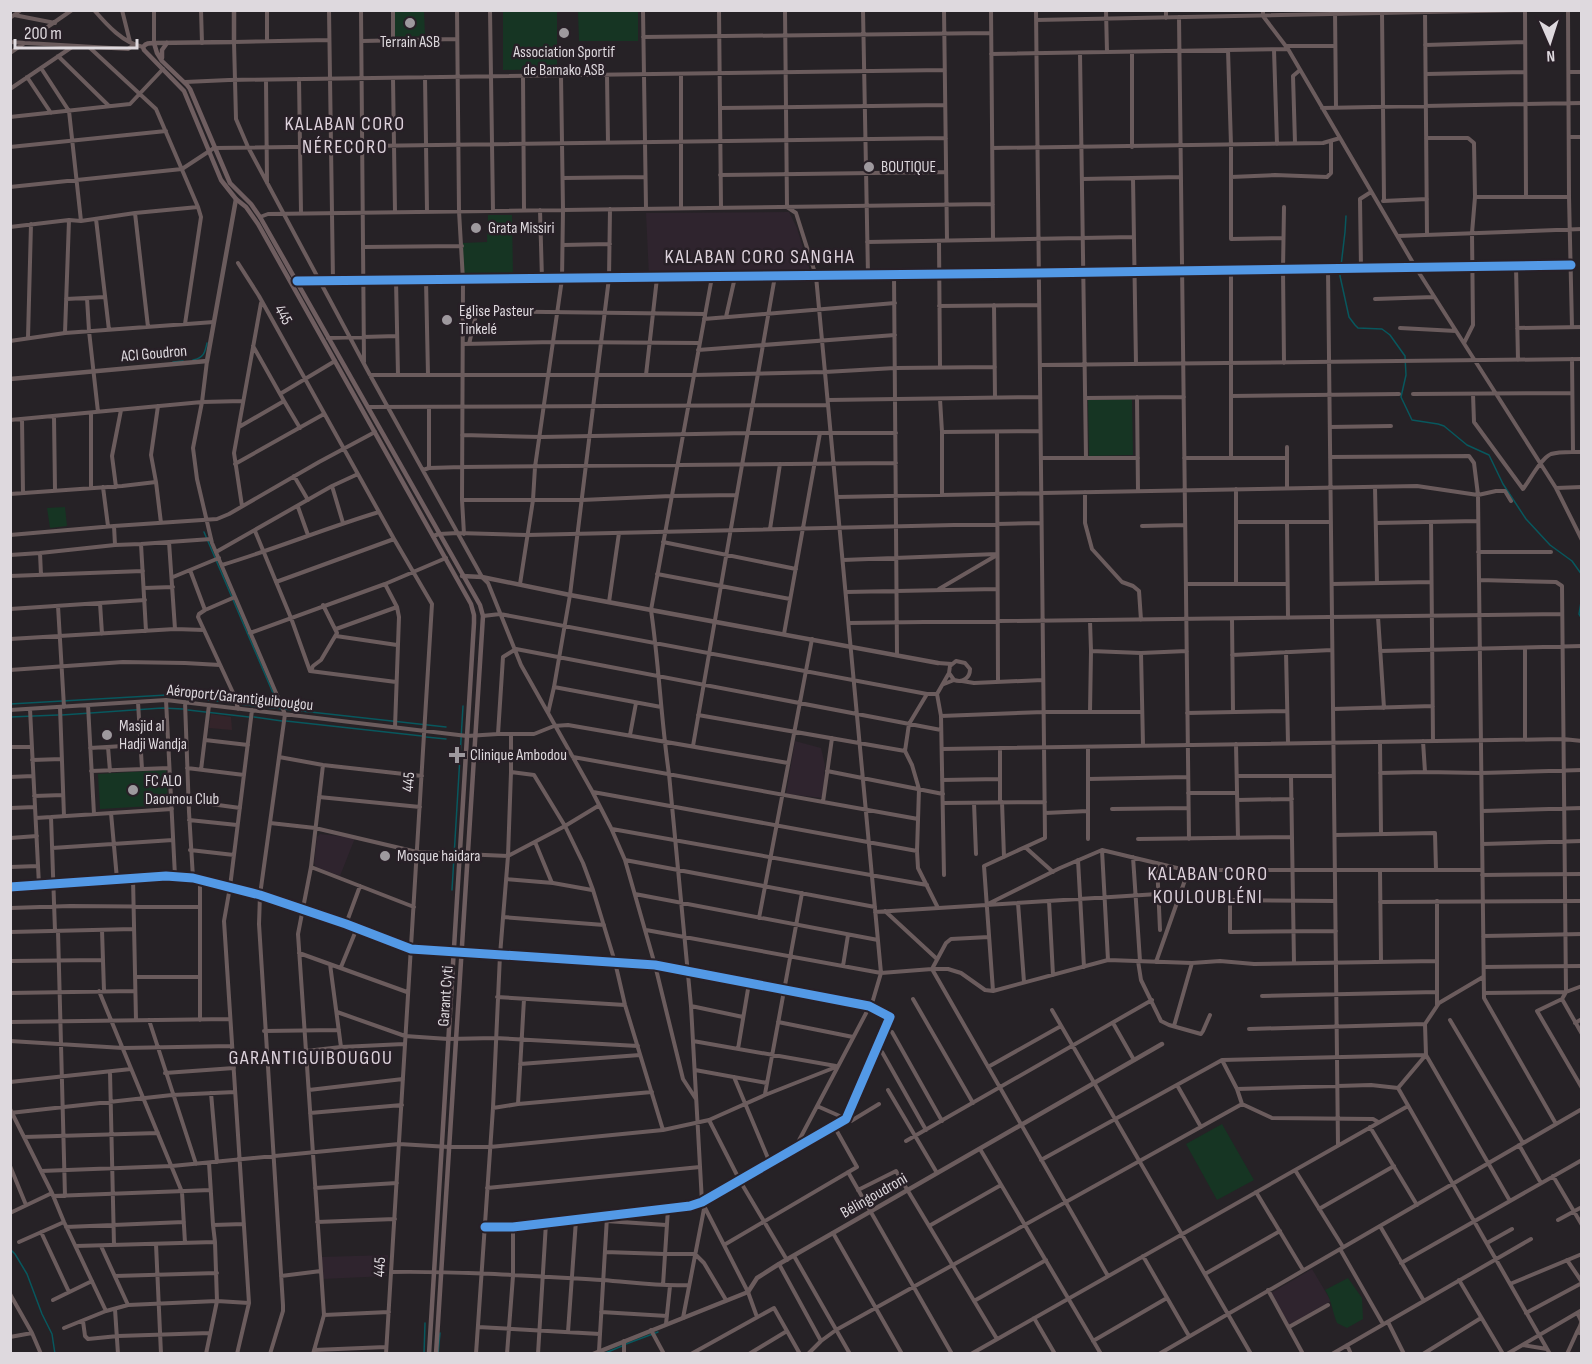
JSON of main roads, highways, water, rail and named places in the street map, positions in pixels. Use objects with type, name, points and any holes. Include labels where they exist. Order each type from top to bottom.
[{"type":"main road","points":[[436,535],[254,217],[238,196],[228,179],[185,82],[162,61],[154,43],[145,44],[143,47],[147,55],[184,91],[224,185],[238,196],[251,204],[260,217],[368,407],[436,535]]},
{"type":"main road","points":[[162,61],[162,50],[168,43]]},
{"type":"main road","name":"Garant Cyti","points":[[429,1353],[474,623],[473,609],[436,535]]},
{"type":"main road","name":"Garant Cyti","points":[[436,535],[480,605],[483,616],[436,1353]]},
{"type":"waterway","points":[[1341,266],[1346,216]]},
{"type":"waterway","points":[[1340,271],[1349,317],[1355,325],[1358,328],[1382,329],[1390,335],[1405,356],[1406,375],[1401,397],[1412,420],[1444,426],[1467,445],[1489,455],[1503,484],[1526,519],[1550,545],[1572,561],[1582,575]]},
{"type":"waterway","points":[[193,360],[202,356],[207,343]]},
{"type":"waterway","points":[[173,362],[183,361]]},
{"type":"waterway","points":[[204,532],[279,707]]},
{"type":"waterway","points":[[1582,596],[1579,614],[1582,619]]},
{"type":"waterway","points":[[10,704],[167,695],[234,703]]},
{"type":"waterway","points":[[239,704],[446,727]]},
{"type":"waterway","points":[[452,890],[463,706]]},
{"type":"waterway","points":[[62,715],[162,708],[183,709]]},
{"type":"waterway","points":[[188,710],[249,717]]},
{"type":"waterway","points":[[10,717],[58,715]]},
{"type":"waterway","points":[[254,717],[282,721]]},
{"type":"waterway","points":[[286,721],[422,736]]},
{"type":"waterway","points":[[426,737],[446,739]]},
{"type":"waterway","points":[[462,958],[599,965]]},
{"type":"waterway","points":[[10,1249],[27,1274],[52,1334],[55,1354]]},
{"type":"waterway","points":[[424,1354],[425,1323]]},
{"type":"waterway","points":[[626,1344],[658,1332]]},
{"type":"waterway","points":[[438,1354],[440,1333]]},
{"type":"waterway","points":[[603,1354],[622,1346]]},
{"type":"place","name":"Terrain ASB","points":[[410,23]]},
{"type":"place","name":"Association Sportif de Bamako ASB","points":[[564,33]]},
{"type":"place","name":"BOUTIQUE","points":[[869,167]]},
{"type":"place","name":"Grata Missiri","points":[[476,228]]},
{"type":"place","name":"Eglise Pasteur Tinkelé","points":[[447,320]]},
{"type":"place","name":"Masjid al Hadji Wandja","points":[[107,735]]},
{"type":"place","name":"Clinique Ambodou","points":[[457,755]]},
{"type":"place","name":"FC ALO Daounou Club","points":[[133,790]]},
{"type":"place","name":"Mosque haidara","points":[[385,856]]},
{"type":"district","name":"KALABAN CORO NÉRECORO","points":[[345,136]]},
{"type":"district","name":"KALABAN CORO SANGHA","points":[[760,257]]},
{"type":"district","name":"KALABAN CORO KOULOUBLÉNI","points":[[1208,886]]},
{"type":"district","name":"GARANTIGUIBOUGOU","points":[[311,1058]]}]
